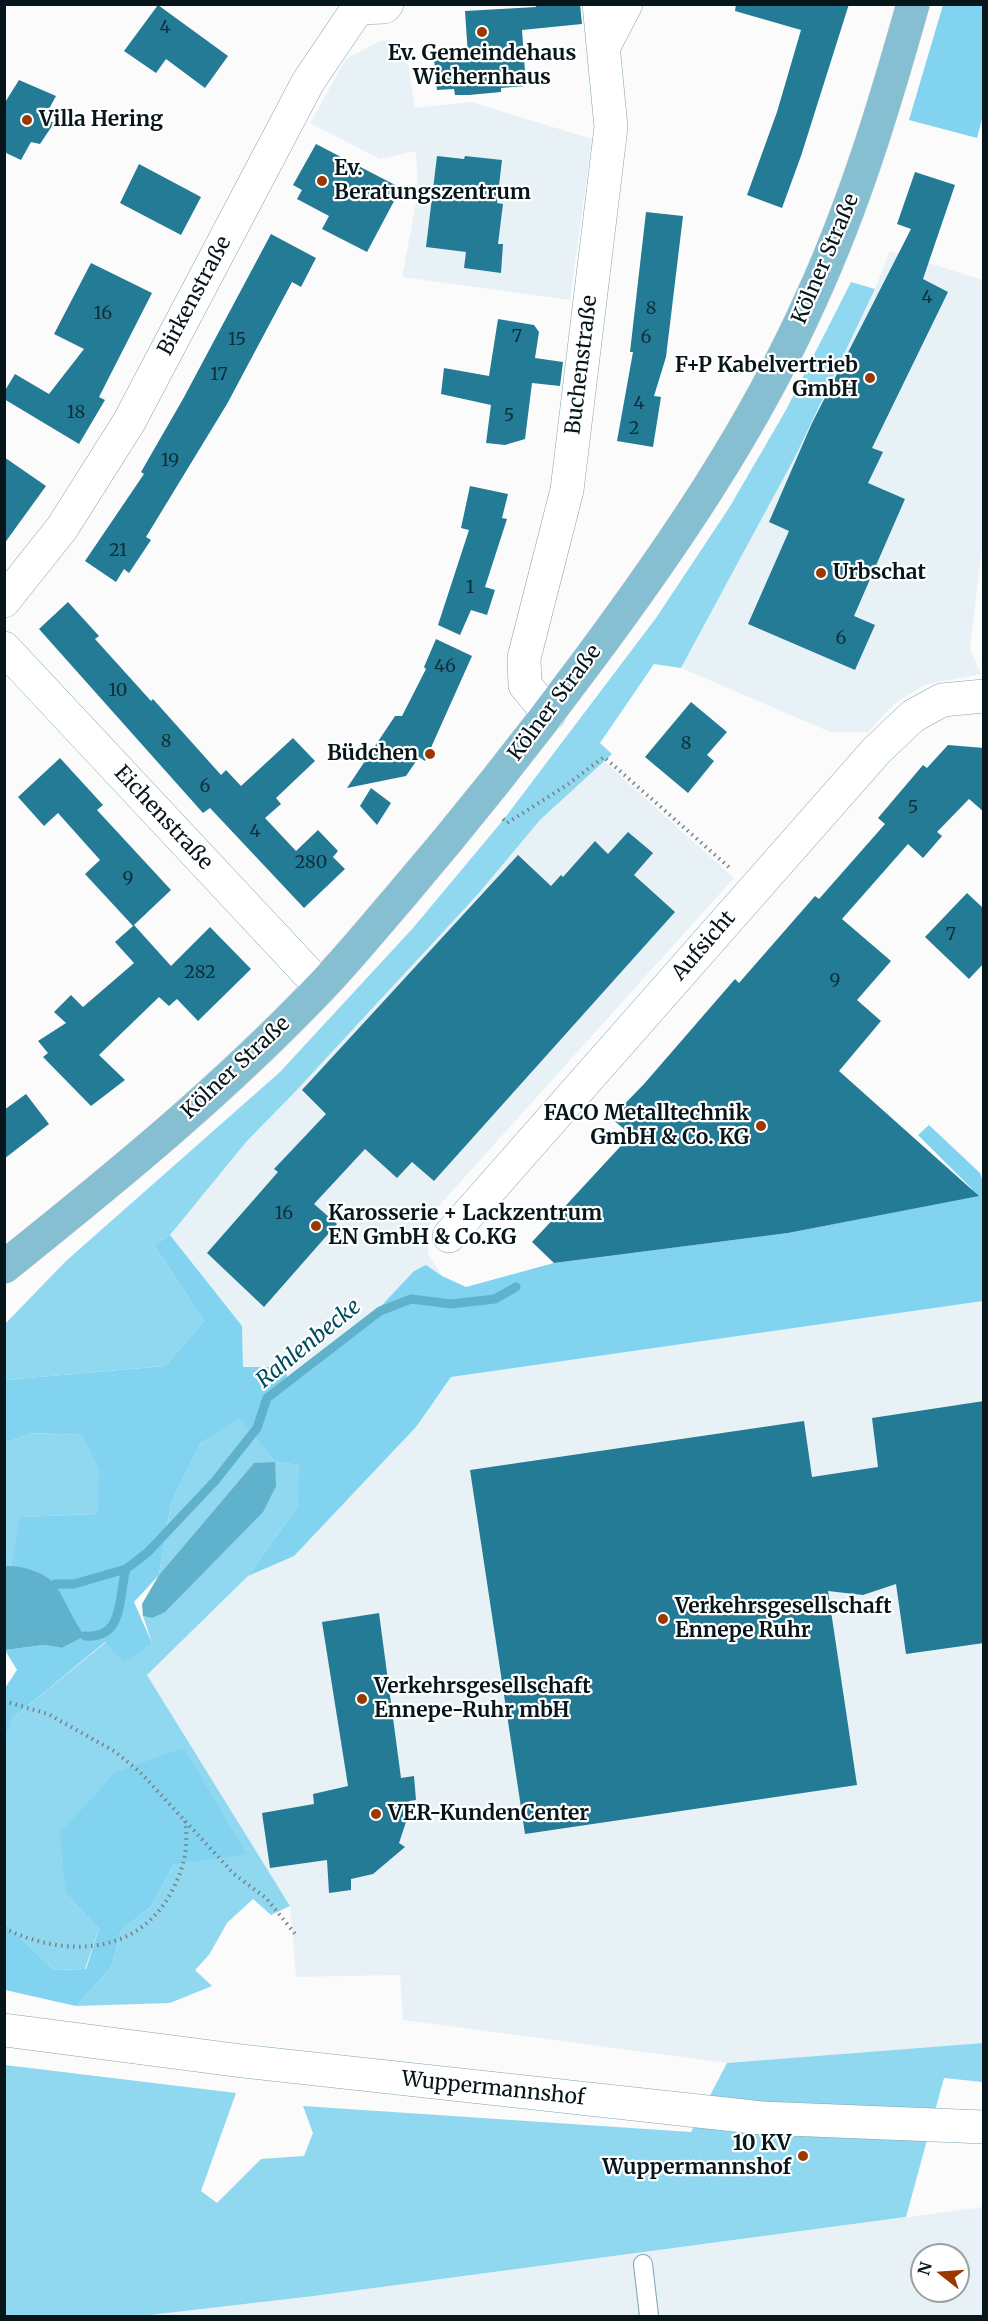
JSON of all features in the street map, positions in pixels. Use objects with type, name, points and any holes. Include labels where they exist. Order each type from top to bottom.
[{"type":"main road","name":"Kölner Straße","points":[[4,1267],[79,1207],[186,1115],[248,1060],[321,987],[424,869],[549,714],[613,628],[728,456],[776,371],[811,301],[867,161],[913,4]]},
{"type":"street","name":"Buchenstraße","points":[[549,714],[525,685],[524,658],[567,490],[612,127],[599,4]]},
{"type":"street","points":[[604,46],[626,4]]},
{"type":"street","name":"Birkenstraße","points":[[4,601],[62,528],[129,422],[308,82],[366,6]]},
{"type":"street","name":"Eichenstraße","points":[[4,648],[321,987]]},
{"type":"street","name":"Aufsicht","points":[[450,1236],[877,750],[913,716],[942,700],[984,696]]},
{"type":"street","name":"Wuppermannshof","points":[[4,2030],[242,2061],[762,2118],[984,2127]]},
{"type":"lane","points":[[643,2264],[649,2316]]},
{"type":"path","points":[[507,823],[604,757],[754,890]]},
{"type":"path","points":[[4,1701],[48,1714],[114,1751],[140,1771],[234,1874],[266,1898],[296,1935]]},
{"type":"path","points":[[4,1928],[24,1938],[60,1945],[92,1946],[116,1942],[134,1934],[158,1913],[182,1872],[188,1840],[185,1820]]},
{"type":"shaded area","points":[[943,5],[983,5],[984,112],[977,138],[909,120]]},
{"type":"shaded area","points":[[389,40],[404,57],[409,69],[415,108],[471,102],[592,139],[570,300],[402,277],[418,192],[416,151],[380,159],[310,123],[346,59],[380,41]]},
{"type":"shaded area","points":[[890,251],[983,280],[984,532],[970,649],[981,674],[924,685],[894,704],[868,732],[830,732],[681,668],[795,457],[875,289]]},
{"type":"shaded area","points":[[851,282],[875,289],[795,457],[681,668],[654,664],[600,743],[612,754],[540,820],[479,893],[247,1141],[170,1235],[154,1245],[204,1321],[165,1366],[5,1380],[4,1325],[66,1261],[280,1072],[413,928],[504,819],[656,618],[729,508],[786,410]]},
{"type":"shaded area","points":[[604,761],[734,878],[436,1209],[427,1233],[428,1254],[442,1276],[426,1265],[414,1271],[353,1336],[290,1383],[283,1367],[243,1367],[242,1326],[170,1235],[247,1141],[479,893],[540,820]]},
{"type":"shaded area","points":[[929,1125],[980,1173],[984,1185],[983,1301],[451,1377],[416,1427],[294,1556],[248,1576],[297,1507],[300,1465],[275,1462],[240,1418],[201,1443],[171,1503],[159,1575],[134,1602],[152,1643],[124,1662],[105,1642],[13,1718],[5,1737],[5,1688],[17,1670],[5,1650],[44,1645],[62,1648],[85,1636],[33,1571],[11,1566],[20,1517],[97,1514],[100,1469],[82,1435],[33,1433],[5,1443],[5,1380],[165,1366],[204,1321],[154,1245],[170,1235],[242,1326],[243,1367],[283,1367],[290,1383],[353,1336],[414,1271],[426,1265],[442,1276],[466,1287],[554,1263],[788,1233],[966,1198],[972,1189],[918,1135]]},
{"type":"shaded area","points":[[983,1301],[983,2043],[727,2063],[403,2020],[400,1975],[296,1977],[290,1906],[147,1675],[248,1576],[294,1555],[416,1427],[451,1377]]},
{"type":"shaded area","points":[[240,1417],[275,1462],[301,1465],[297,1507],[248,1576],[147,1675],[290,1906],[271,1915],[253,1899],[227,1923],[209,1955],[195,1970],[212,1986],[170,2003],[76,2006],[111,1968],[121,1930],[151,1907],[174,1864],[184,1748],[66,1894],[99,1929],[85,1969],[54,1970],[5,1923],[4,1737],[13,1718],[106,1642],[152,1643],[143,1616],[152,1618],[254,1463],[159,1575],[171,1503],[201,1443]]},
{"type":"shaded area","points":[[33,1433],[82,1435],[101,1469],[97,1514],[21,1517],[11,1566],[5,1566],[5,1443]]},
{"type":"shaded area","points":[[275,1462],[276,1486],[263,1512],[165,1612],[152,1618],[143,1616],[142,1604],[159,1575],[254,1463]]},
{"type":"shaded area","points":[[5,1566],[33,1570],[52,1581],[85,1636],[62,1648],[44,1645],[5,1650]]},
{"type":"shaded area","points":[[184,1748],[246,1854],[174,1864],[151,1907],[121,1930],[111,1968],[76,2006],[5,1990],[5,1923],[54,1970],[86,1969],[99,1929],[66,1894],[60,1833],[116,1772]]},
{"type":"shaded area","points":[[983,2043],[983,2082],[944,2078],[906,2217],[314,2296],[141,2316],[5,2316],[5,2065],[236,2093],[201,2191],[217,2203],[261,2159],[304,2156],[313,2133],[303,2106],[691,2132],[727,2063]]},
{"type":"shaded area","points":[[983,2207],[983,2316],[141,2316],[314,2296]]},
{"type":"building","name":"Ev. Gemeindehaus Wichernhaus","points":[[535,4],[580,4],[582,24],[522,30],[526,86],[501,88],[501,92],[469,95],[455,95],[454,89],[437,90],[434,58],[468,56],[465,11],[536,7]]},
{"type":"building","points":[[736,4],[849,4],[801,156],[782,208],[747,195],[777,112],[801,30],[735,11]]},
{"type":"building","points":[[158,5],[228,56],[205,88],[166,59],[156,73],[124,51]]},
{"type":"building","name":"Villa Hering","points":[[19,80],[56,96],[44,118],[54,123],[40,144],[31,142],[21,160],[4,152],[4,104]]},
{"type":"building","points":[[316,144],[401,188],[367,252],[322,229],[329,216],[297,199],[302,190],[293,185]]},
{"type":"building","points":[[437,156],[502,160],[497,203],[503,204],[498,244],[503,244],[501,273],[464,268],[466,252],[426,247]]},
{"type":"building","points":[[139,164],[201,197],[181,235],[120,203]]},
{"type":"building","points":[[915,172],[955,185],[923,279],[948,292],[872,448],[883,452],[868,483],[905,499],[854,616],[875,625],[855,670],[748,624],[789,531],[769,522],[812,423],[911,229],[897,224]]},
{"type":"building","points":[[646,212],[683,216],[666,357],[654,396],[661,397],[653,447],[617,441],[633,352],[630,352]]},
{"type":"building","points":[[271,234],[316,258],[301,287],[292,282],[227,404],[146,537],[151,540],[129,573],[124,569],[116,582],[85,561],[144,474],[141,472],[183,399]]},
{"type":"building","points":[[91,263],[152,293],[99,397],[105,400],[79,444],[4,399],[4,392],[15,374],[49,394],[84,349],[54,334]]},
{"type":"building","points":[[498,319],[534,325],[539,332],[535,358],[563,362],[560,386],[532,383],[525,439],[505,445],[486,443],[491,405],[441,394],[444,368],[489,376]]},
{"type":"building","points":[[4,457],[46,486],[4,544]]},
{"type":"building","points":[[470,486],[508,494],[502,518],[507,519],[485,587],[495,590],[487,615],[471,610],[460,635],[438,625],[469,530],[461,528]]},
{"type":"building","points":[[68,602],[99,636],[95,639],[221,775],[226,770],[241,786],[293,738],[315,761],[276,798],[281,804],[265,818],[296,851],[318,830],[338,851],[333,857],[345,869],[304,908],[210,808],[203,813],[39,629]]},
{"type":"building","points":[[436,639],[472,656],[425,761],[419,757],[406,776],[347,788],[395,716],[402,716],[426,669],[424,667]]},
{"type":"building","points":[[691,702],[727,732],[707,755],[714,761],[688,793],[645,757]]},
{"type":"building","name":"FACO Metalltechnik GmbH & Co. KG","points":[[948,745],[984,748],[984,812],[969,799],[937,832],[942,836],[923,858],[908,844],[842,919],[891,961],[857,1000],[881,1021],[839,1071],[979,1196],[788,1233],[554,1263],[532,1242],[631,1135],[611,1118],[644,1084],[735,979],[739,983],[815,896],[819,899],[885,824],[878,818],[923,765],[927,768]]},
{"type":"building","points":[[60,758],[103,805],[97,810],[171,890],[134,925],[171,966],[210,927],[251,969],[198,1021],[177,999],[169,1006],[159,997],[99,1055],[125,1080],[91,1106],[43,1057],[48,1053],[38,1041],[66,1023],[54,1012],[71,995],[83,1007],[134,963],[115,942],[133,926],[85,874],[100,860],[58,813],[44,826],[18,797]]},
{"type":"building","points":[[371,788],[391,803],[377,825],[360,806]]},
{"type":"building","points":[[628,832],[653,853],[634,875],[675,912],[434,1181],[412,1162],[397,1178],[365,1149],[314,1204],[337,1224],[264,1307],[207,1253],[278,1172],[274,1169],[326,1114],[302,1090],[518,855],[551,886],[561,875],[563,877],[595,841],[608,854]]},
{"type":"building","points":[[967,893],[983,908],[984,963],[969,979],[925,937]]},
{"type":"building","points":[[26,1094],[49,1124],[4,1159],[4,1110]]},
{"type":"building","name":"Verkehrsgesellschaft Ennepe Ruhr","points":[[984,1401],[984,1643],[906,1654],[896,1584],[863,1595],[828,1591],[857,1785],[525,1834],[470,1470],[804,1421],[812,1477],[878,1467],[872,1418]]},
{"type":"building","name":"Verkehrsgesellschaft Ennepe-Ruhr mbH","points":[[379,1613],[401,1778],[414,1776],[416,1800],[409,1801],[407,1819],[399,1843],[405,1847],[373,1874],[351,1879],[351,1890],[329,1893],[327,1860],[270,1868],[262,1813],[314,1804],[313,1794],[348,1786],[322,1622]]},
{"type":"waterway","name":"Rahlenbecke","points":[[55,1584],[74,1584],[126,1569],[148,1552],[215,1481],[257,1428],[267,1398],[380,1311],[411,1299],[451,1304],[495,1299],[516,1287]]},
{"type":"waterway","points":[[85,1636],[98,1635],[107,1631],[113,1624],[118,1614],[126,1569]]},
{"type":"place","name":"Ev. Gemeindehaus Wichernhaus","points":[[482,32]]},
{"type":"place","name":"Villa Hering","points":[[27,120]]},
{"type":"place","name":"Ev. Beratungszentrum","points":[[322,181]]},
{"type":"place","name":"F+P Kabelvertrieb GmbH","points":[[870,378]]},
{"type":"place","name":"Urbschat","points":[[821,573]]},
{"type":"place","name":"Büdchen","points":[[430,754]]},
{"type":"place","name":"FACO Metalltechnik GmbH & Co. KG","points":[[761,1126]]},
{"type":"place","name":"Karosserie + Lackzentrum EN GmbH & Co.KG","points":[[316,1226]]},
{"type":"place","name":"Verkehrsgesellschaft Ennepe Ruhr","points":[[663,1619]]},
{"type":"place","name":"Verkehrsgesellschaft Ennepe-Ruhr mbH","points":[[362,1699]]},
{"type":"place","name":"VER-KundenCenter","points":[[376,1814]]},
{"type":"place","name":"10 KV Wuppermannshof","points":[[803,2156]]}]
